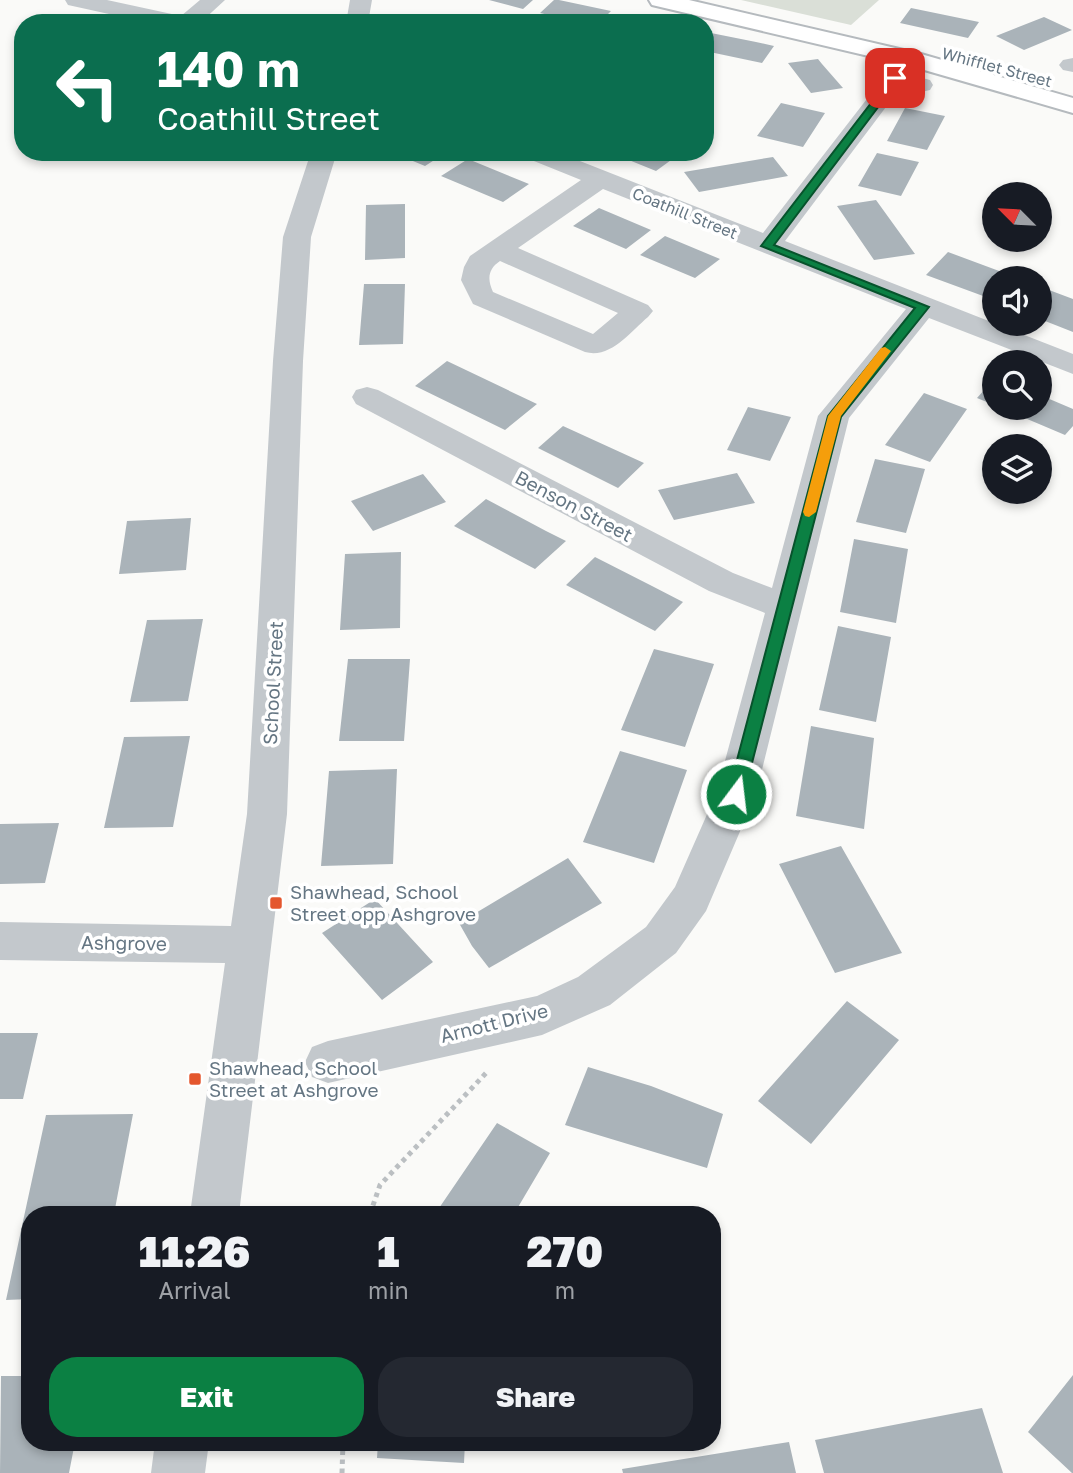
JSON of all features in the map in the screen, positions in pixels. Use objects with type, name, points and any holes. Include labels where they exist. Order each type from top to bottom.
[{"type":"main road","name":"Whifflet Street","points":[[660,0],[913,59],[1073,106]]},
{"type":"main road","name":"Whifflet Street","points":[[716,0],[923,47],[1072,73]]},
{"type":"street","points":[[76,0],[142,14]]},
{"type":"street","points":[[196,14],[215,0]]},
{"type":"street","points":[[767,246],[895,78],[921,85]]},
{"type":"street","name":"School Street","points":[[215,1206],[267,814],[288,361],[297,237],[321,161]]},
{"type":"street","name":"Coathill Street","points":[[557,161],[1073,365]]},
{"type":"street","points":[[498,250],[638,311],[596,346],[483,298],[477,289],[475,273],[480,262],[601,178]]},
{"type":"street","name":"Arnott Drive","points":[[328,1062],[542,1015],[594,991],[661,940],[691,898],[736,794],[834,416],[923,307]]},
{"type":"street","name":"Benson Street","points":[[367,397],[721,582],[785,607]]},
{"type":"street","name":"Ashgrove","points":[[0,941],[248,945]]},
{"type":"street","points":[[177,1473],[181,1451]]},
{"type":"path","points":[[373,1206],[380,1185],[542,1015]]},
{"type":"path","points":[[342,1473],[343,1451]]},
{"type":"shaded area","points":[[741,0],[879,0],[851,25]]},
{"type":"building","points":[[489,0],[533,0],[523,9]]},
{"type":"building","points":[[554,0],[611,11],[608,14],[540,13]]},
{"type":"building","points":[[911,8],[979,22],[968,38],[900,23]]},
{"type":"building","points":[[1044,17],[1072,30],[1024,50],[996,36]]},
{"type":"building","points":[[714,34],[774,46],[762,63],[714,53]]},
{"type":"building","points":[[818,59],[843,88],[811,93],[788,63]]},
{"type":"building","points":[[781,103],[825,113],[803,147],[757,136]]},
{"type":"building","points":[[905,108],[945,116],[927,150],[887,141]]},
{"type":"building","points":[[877,153],[919,162],[901,196],[858,186]]},
{"type":"building","points":[[773,157],[788,176],[699,192],[684,172]]},
{"type":"building","points":[[413,161],[433,161],[425,166]]},
{"type":"building","points":[[465,161],[473,161],[529,184],[503,202],[441,176]]},
{"type":"building","points":[[631,161],[670,161],[656,171]]},
{"type":"building","points":[[876,200],[915,254],[874,260],[837,206]]},
{"type":"building","points":[[405,204],[405,258],[365,260],[366,205]]},
{"type":"building","points":[[599,208],[651,230],[626,249],[573,226]]},
{"type":"building","points":[[665,236],[720,259],[695,278],[640,255]]},
{"type":"building","points":[[948,252],[986,266],[982,266],[982,296],[926,275]]},
{"type":"building","points":[[364,284],[405,284],[403,344],[359,345]]},
{"type":"building","points":[[1052,291],[1073,299],[1073,332],[1052,324]]},
{"type":"building","points":[[447,361],[537,404],[505,430],[415,386]]},
{"type":"building","points":[[924,393],[967,409],[930,462],[885,445]]},
{"type":"building","points":[[1052,400],[1073,409],[1073,426],[1065,435],[1029,420],[1052,420]]},
{"type":"building","points":[[748,407],[791,417],[770,461],[727,450]]},
{"type":"building","points":[[563,426],[644,463],[618,488],[538,448]]},
{"type":"building","points":[[875,459],[925,469],[906,533],[856,522]]},
{"type":"building","points":[[737,473],[755,503],[674,520],[658,490]]},
{"type":"building","points":[[423,474],[446,502],[373,531],[351,501]]},
{"type":"building","points":[[486,499],[566,541],[535,569],[454,526]]},
{"type":"building","points":[[191,518],[186,570],[119,574],[127,521]]},
{"type":"building","points":[[854,539],[908,549],[896,623],[840,612]]},
{"type":"building","points":[[401,552],[400,628],[340,630],[345,554]]},
{"type":"building","points":[[595,557],[683,602],[655,631],[566,585]]},
{"type":"building","points":[[203,619],[188,701],[130,702],[147,620]]},
{"type":"building","points":[[838,626],[891,637],[876,722],[819,710]]},
{"type":"building","points":[[654,649],[714,664],[685,747],[621,730]]},
{"type":"building","points":[[348,659],[410,659],[404,741],[339,741]]},
{"type":"building","points":[[811,726],[874,738],[864,829],[796,816]]},
{"type":"building","points":[[190,736],[173,827],[104,828],[124,737]]},
{"type":"building","points":[[620,751],[687,770],[654,863],[583,842]]},
{"type":"building","points":[[397,769],[393,864],[321,866],[329,771]]},
{"type":"building","points":[[59,823],[45,883],[0,884],[0,824]]},
{"type":"building","points":[[841,846],[902,953],[835,973],[779,864]]},
{"type":"building","points":[[568,858],[602,903],[489,968],[459,923]]},
{"type":"building","points":[[375,899],[433,962],[382,1000],[322,933]]},
{"type":"building","points":[[847,1001],[899,1040],[811,1144],[758,1101]]},
{"type":"building","points":[[0,1033],[38,1033],[23,1099],[0,1099]]},
{"type":"building","points":[[588,1067],[651,1086],[723,1114],[707,1168],[565,1125]]},
{"type":"building","points":[[133,1114],[116,1206],[26,1206],[46,1115]]},
{"type":"building","points":[[497,1123],[550,1153],[519,1206],[440,1206]]},
{"type":"building","points":[[21,1231],[21,1299],[6,1300]]},
{"type":"building","points":[[1073,1375],[1073,1473],[1072,1473],[1028,1432]]},
{"type":"building","points":[[1,1376],[21,1376],[21,1451],[73,1451],[69,1473],[0,1473]]},
{"type":"building","points":[[982,1408],[1003,1473],[824,1473],[815,1440]]},
{"type":"building","points":[[789,1442],[796,1473],[623,1473],[622,1469]]},
{"type":"building","points":[[377,1451],[465,1451],[464,1463],[377,1458]]},
{"type":"slow traffic","points":[[809,512],[834,416],[885,351]]},
{"type":"place","name":"Shawhead, School Street opp Ashgrove","points":[[276,903]]},
{"type":"place","name":"Shawhead, School Street at Ashgrove","points":[[195,1079]]},
{"type":"route","points":[[736,794],[834,416],[888,346],[923,307],[767,246],[895,78]]}]
